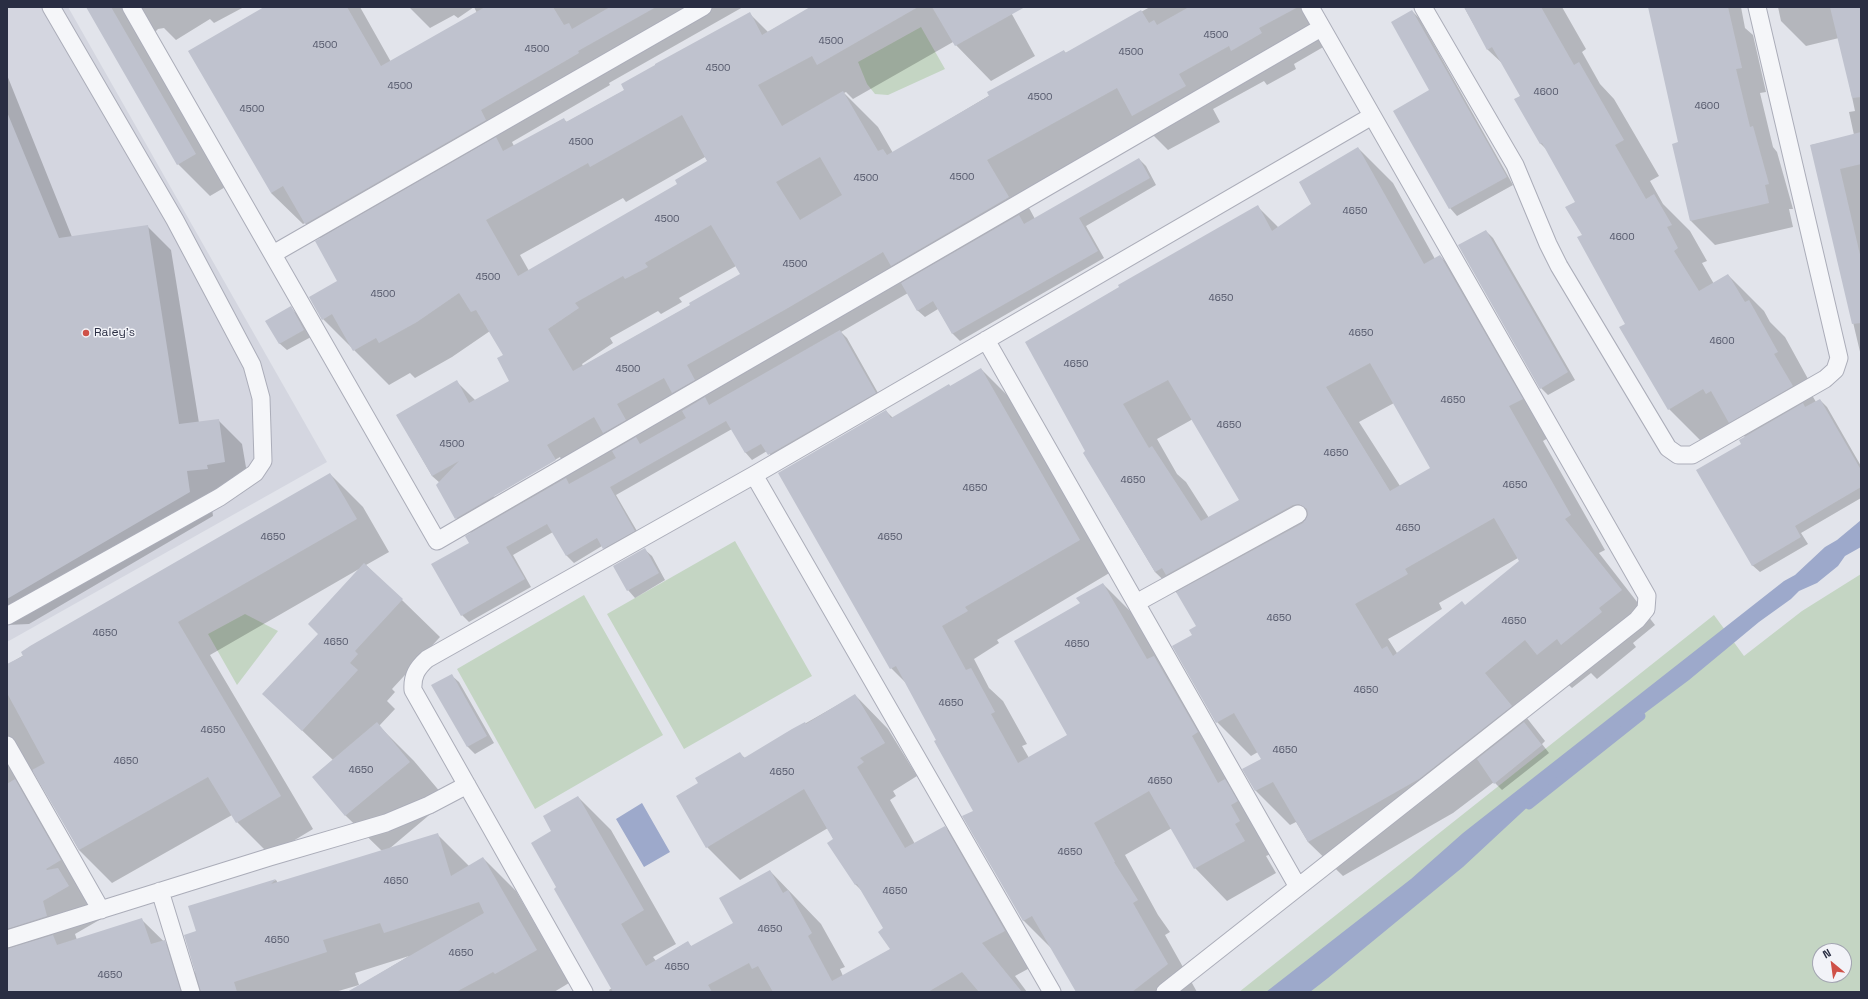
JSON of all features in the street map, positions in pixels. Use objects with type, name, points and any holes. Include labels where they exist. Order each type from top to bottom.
[{"type":"lane","points":[[7,616],[220,498],[255,473],[263,461],[261,398],[252,365],[175,220],[51,7]]},
{"type":"lane","points":[[131,7],[274,254],[437,541],[1322,28]]},
{"type":"lane","points":[[274,254],[703,7]]},
{"type":"lane","points":[[1165,992],[1637,620],[1646,609],[1647,596],[1310,7]]},
{"type":"lane","points":[[1423,7],[1515,165],[1559,266],[1668,448],[1678,455],[1692,455],[1825,380],[1835,370],[1839,358],[1757,7]]},
{"type":"lane","points":[[584,992],[413,690],[415,672],[420,665],[428,659],[754,475],[1372,116]]},
{"type":"lane","points":[[986,340],[1298,887]]},
{"type":"lane","points":[[754,475],[1052,992]]},
{"type":"lane","points":[[1136,603],[1298,514]]},
{"type":"lane","points":[[7,744],[101,910]]},
{"type":"lane","points":[[7,940],[160,891],[386,823],[429,805],[467,785]]},
{"type":"lane","points":[[160,891],[191,992]]},
{"type":"shaded area","points":[[7,7],[68,7],[327,462],[7,642]]},
{"type":"green space","points":[[921,27],[945,69],[888,95],[875,94],[867,84],[858,62]]},
{"type":"green space","points":[[735,541],[812,676],[684,749],[607,614]]},
{"type":"green space","points":[[1861,574],[1861,992],[1239,992],[1714,615],[1744,656],[1802,611]]},
{"type":"green space","points":[[584,595],[663,735],[535,809],[457,669]]},
{"type":"green space","points":[[245,614],[278,631],[237,685],[208,634]]},
{"type":"water","points":[[1861,520],[1861,547],[1845,556],[1838,566],[1817,583],[1799,591],[1689,680],[1593,752],[1547,789],[1463,867],[1328,978],[1310,992],[1266,992],[1411,879],[1463,833],[1784,581],[1795,575],[1825,547],[1837,540]]},
{"type":"water","points":[[642,803],[670,852],[644,867],[616,819]]},
{"type":"building","points":[[86,7],[111,7],[196,154],[177,165]]},
{"type":"building","points":[[264,7],[347,7],[381,66],[485,7],[553,7],[564,25],[569,23],[572,29],[610,7],[656,7],[578,51],[579,53],[481,110],[486,120],[305,224],[283,186],[271,193],[188,51]]},
{"type":"building","points":[[810,7],[918,7],[817,65],[812,56],[758,85],[782,126],[843,91],[878,151],[883,149],[887,155],[989,96],[987,92],[1064,50],[1065,53],[1141,10],[1149,23],[1154,20],[1157,25],[1189,7],[1298,7],[1259,28],[1262,33],[1231,51],[1229,46],[1179,74],[1186,86],[1132,116],[1117,88],[987,160],[1009,197],[891,266],[883,252],[687,365],[695,380],[672,393],[664,378],[617,404],[626,420],[603,433],[594,417],[547,445],[556,460],[455,519],[436,485],[459,461],[432,476],[396,415],[457,380],[469,403],[509,381],[497,358],[503,355],[476,310],[471,312],[459,293],[417,322],[379,343],[376,338],[353,351],[332,314],[322,320],[309,297],[337,281],[315,241],[496,137],[503,151],[564,118],[566,122],[624,90],[621,84],[750,12],[762,35]],"holes":[[[682,115],[707,161],[675,180],[677,184],[518,276],[486,220],[588,163],[590,167]],[[820,157],[842,195],[800,220],[776,182]],[[711,225],[740,274],[689,303],[690,305],[573,371],[548,329],[579,308],[575,303],[623,276],[625,279],[648,267],[645,263]]]},
{"type":"building","points":[[932,7],[1025,7],[955,46]]},
{"type":"building","points":[[1464,7],[1541,7],[1574,65],[1579,62],[1624,140],[1615,145],[1646,199],[1654,194],[1672,225],[1667,227],[1678,248],[1674,251],[1699,291],[1728,274],[1745,302],[1749,300],[1778,352],[1774,354],[1793,386],[1729,423],[1711,391],[1706,394],[1703,389],[1668,410],[1619,327],[1625,324],[1577,237],[1582,235],[1565,207],[1575,202],[1542,143],[1540,144],[1514,99],[1520,96],[1492,47],[1487,50]]},
{"type":"building","points":[[1648,7],[1728,7],[1742,68],[1736,69],[1750,127],[1753,126],[1769,184],[1765,185],[1769,203],[1690,221],[1672,144],[1678,142]]},
{"type":"building","points":[[1830,7],[1861,7],[1861,97],[1852,98]]},
{"type":"building","points":[[1412,10],[1507,177],[1449,209],[1393,111],[1429,90],[1391,22]]},
{"type":"building","name":"Raley's","points":[[7,112],[59,238],[148,225],[179,424],[219,419],[225,462],[207,465],[208,469],[187,471],[190,492],[7,599]]},
{"type":"building","points":[[1861,132],[1861,164],[1840,169],[1861,259],[1861,323],[1852,324],[1810,145]]},
{"type":"building","points":[[1358,147],[1424,264],[1440,255],[1523,399],[1509,406],[1571,515],[1565,519],[1622,590],[1599,608],[1602,612],[1561,645],[1557,639],[1537,655],[1525,640],[1485,673],[1512,706],[1419,779],[1308,842],[1273,782],[1255,791],[1242,769],[1261,759],[1234,713],[1216,723],[1172,646],[1192,635],[1189,630],[1196,626],[1176,592],[1303,523],[1308,515],[1307,509],[1299,504],[1293,505],[1166,575],[1162,568],[1155,572],[1083,453],[1085,451],[1025,342],[1119,287],[1118,285],[1258,205],[1272,231],[1311,204],[1299,182]],"holes":[[[1370,363],[1430,468],[1390,491],[1326,387]],[[1168,380],[1239,500],[1201,521],[1152,446],[1149,448],[1123,404]],[[1494,518],[1519,561],[1465,605],[1462,601],[1393,656],[1387,646],[1382,649],[1355,604],[1408,574],[1405,569]]]},
{"type":"building","points":[[1139,158],[1150,178],[1079,218],[1098,251],[952,334],[933,301],[917,311],[901,283],[1019,215],[1024,224]]},
{"type":"building","points":[[1486,230],[1568,372],[1540,389],[1458,245]]},
{"type":"building","points":[[291,306],[304,330],[279,344],[265,321]]},
{"type":"building","points":[[840,330],[876,393],[768,455],[761,444],[745,453],[726,421],[610,487],[635,531],[603,549],[597,538],[566,556],[547,524],[506,547],[525,579],[461,616],[431,564],[469,543],[465,536],[566,478],[569,484],[616,458],[612,451],[636,437],[640,444],[686,418],[682,411],[705,397],[709,405]]},
{"type":"building","points":[[981,368],[1080,540],[965,607],[968,611],[942,626],[966,670],[971,668],[995,712],[991,714],[1018,763],[1067,735],[1014,641],[1080,603],[1076,598],[1103,583],[1147,659],[1154,656],[1198,732],[1192,736],[1218,783],[1225,779],[1238,801],[1231,805],[1240,821],[1235,824],[1245,841],[1194,869],[1149,791],[1094,823],[1114,862],[1138,900],[1133,903],[1168,964],[1132,992],[1076,992],[1032,916],[1023,921],[962,816],[973,811],[934,741],[936,740],[896,666],[890,669],[778,473],[886,410],[891,418],[949,384],[950,386]]},
{"type":"building","points":[[1820,399],[1861,470],[1861,487],[1795,526],[1801,537],[1752,566],[1696,470],[1741,444],[1739,440],[1803,403],[1805,407]]},
{"type":"building","points":[[330,473],[357,519],[178,622],[281,796],[236,823],[208,777],[79,850],[32,770],[45,763],[7,693],[7,664],[23,656],[21,652],[30,646]]},
{"type":"building","points":[[645,548],[659,573],[627,591],[613,566]]},
{"type":"building","points":[[364,563],[403,599],[355,651],[358,654],[350,663],[358,670],[302,731],[262,694],[318,634],[308,624]]},
{"type":"building","points":[[452,674],[487,736],[467,747],[431,685]]},
{"type":"building","points":[[855,694],[885,743],[860,758],[864,762],[857,767],[905,848],[945,826],[1005,931],[982,943],[1022,992],[979,992],[962,972],[928,992],[773,992],[758,966],[752,969],[749,963],[708,985],[712,992],[613,992],[554,889],[556,887],[531,843],[551,831],[543,816],[578,796],[644,910],[621,924],[646,966],[688,941],[691,946],[733,923],[719,898],[770,870],[783,893],[788,890],[812,933],[808,936],[832,981],[890,949],[878,932],[883,928],[857,884],[855,885],[827,843],[833,839],[804,789],[706,848],[676,796],[698,783],[695,778],[740,752],[744,758],[792,729],[805,722],[806,724]]},
{"type":"building","points":[[377,722],[410,762],[345,816],[312,777]]},
{"type":"building","points":[[1524,722],[1542,745],[1494,784],[1477,759]]},
{"type":"building","points":[[15,779],[61,860],[46,869],[58,868],[69,886],[43,901],[47,916],[7,929],[7,784]]},
{"type":"building","points":[[438,833],[451,876],[483,857],[537,950],[495,974],[493,972],[456,992],[347,992],[484,913],[479,902],[384,933],[380,923],[323,940],[327,952],[234,982],[237,992],[201,992],[184,935],[196,931],[188,906],[276,879],[271,884]]},
{"type":"building","points":[[142,918],[151,944],[165,940],[181,992],[7,992],[7,949],[53,935],[57,945]]},
{"type":"waterway","points":[[1529,805],[1641,716]]},
{"type":"place","name":"Raley's","points":[[86,333]]}]
